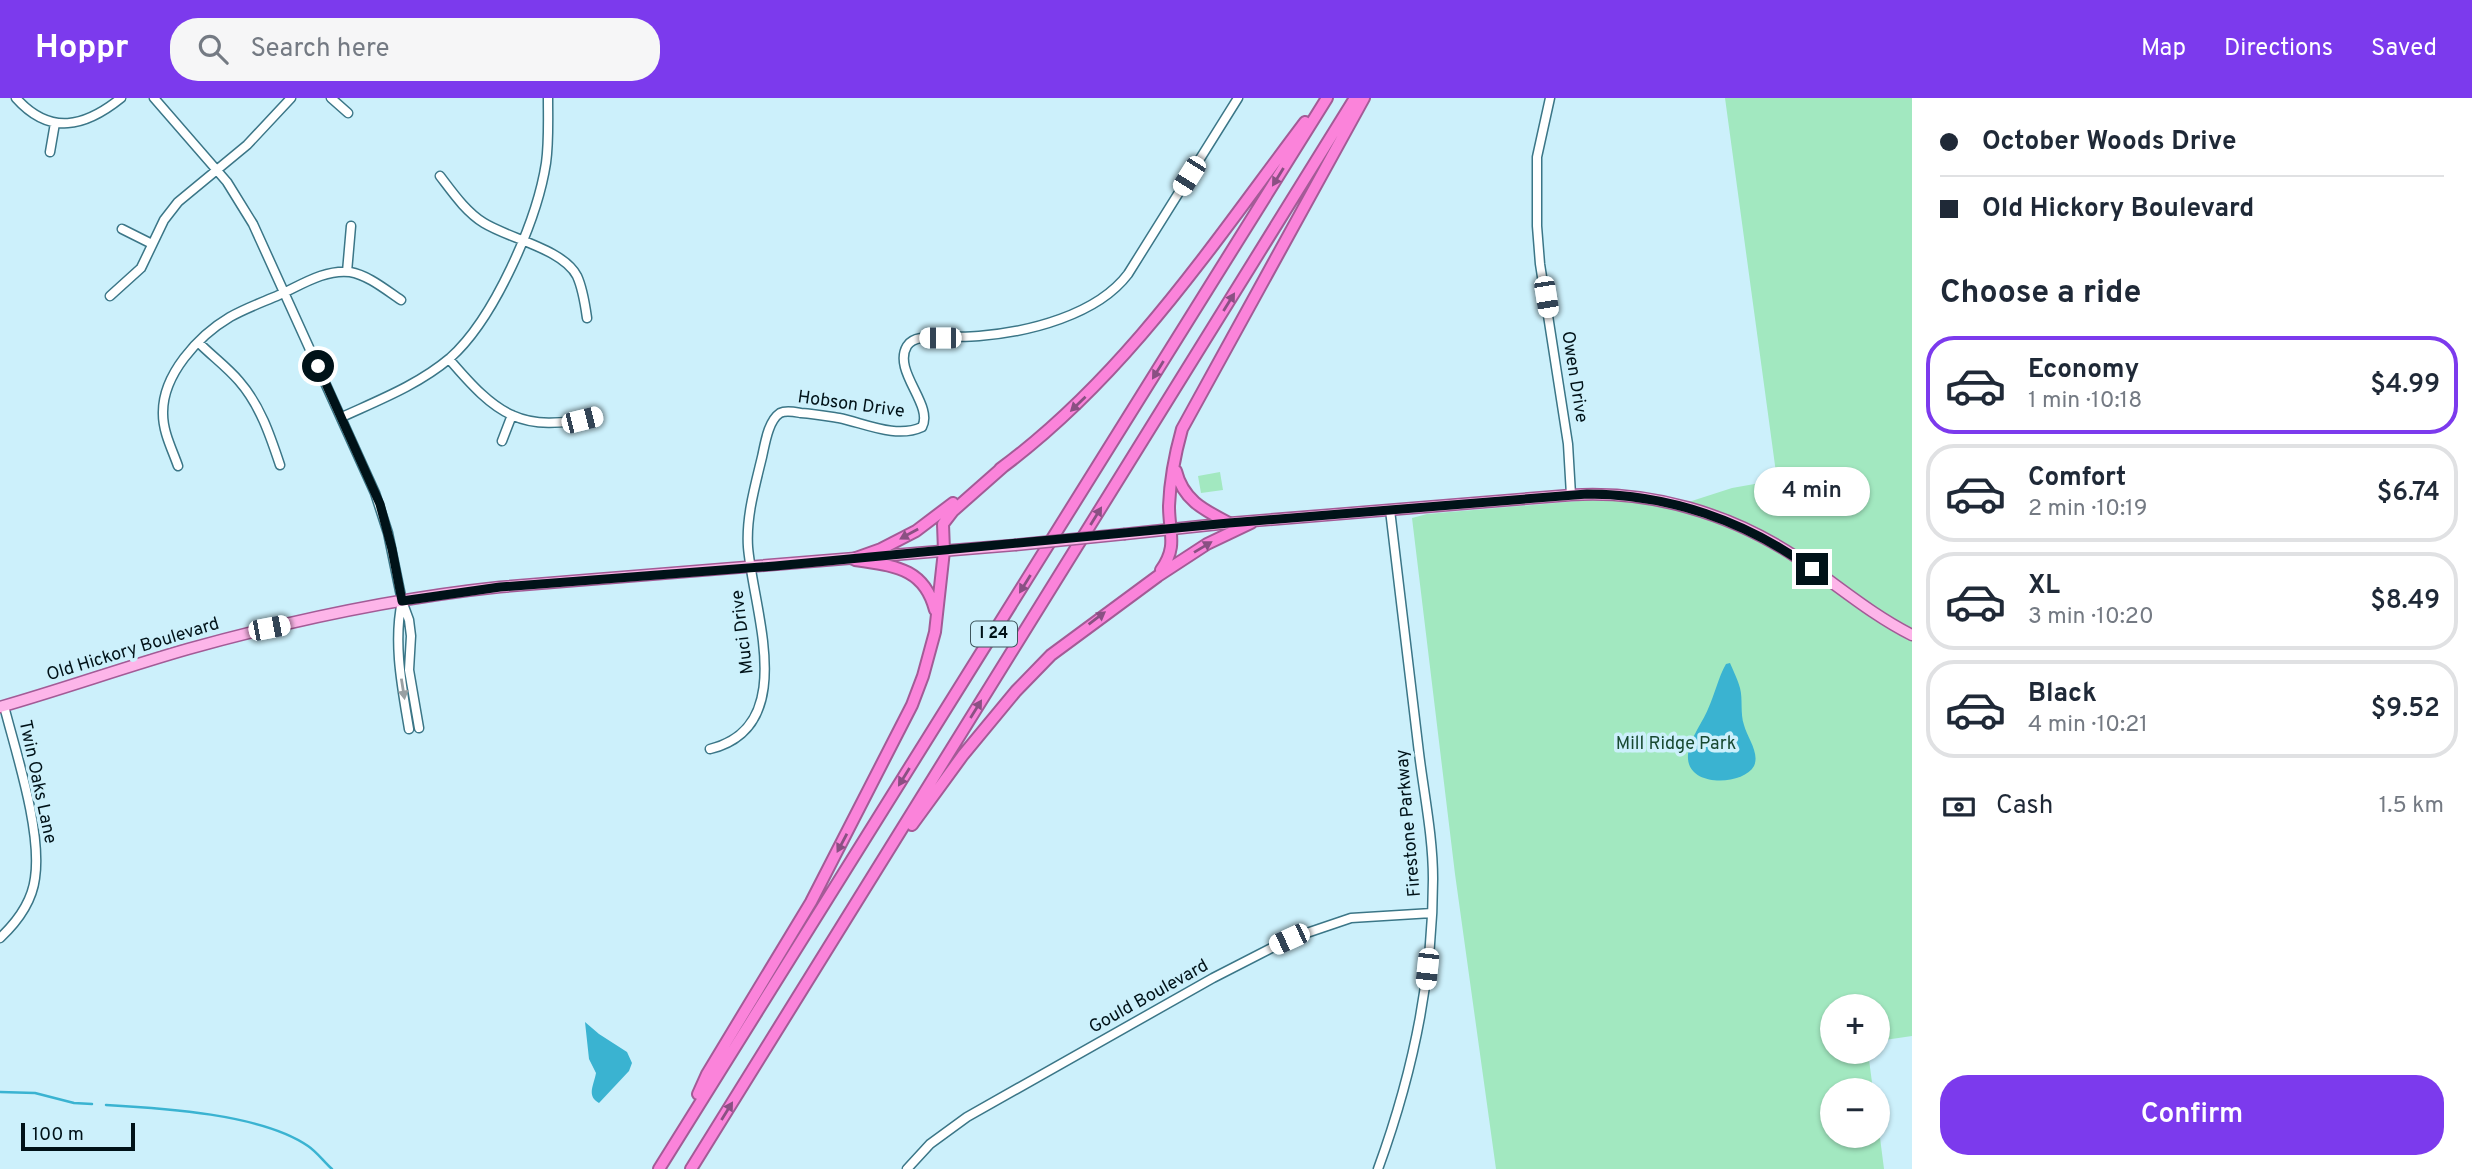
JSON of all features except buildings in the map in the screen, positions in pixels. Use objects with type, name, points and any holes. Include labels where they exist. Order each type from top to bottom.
[{"type":"highway","points":[[676,1140],[707,1074],[811,902],[898,735],[923,676],[936,622],[944,551],[942,530],[946,518],[1076,406],[1132,348],[1325,98]]},
{"type":"highway","name":"I 24","points":[[659,1169],[1325,98]]},
{"type":"highway","name":"I 24","points":[[691,1169],[1355,98]]},
{"type":"highway","points":[[1158,576],[1170,557],[1169,507],[1174,457],[1182,429],[1364,98]]},
{"type":"highway","points":[[1174,457],[1178,481],[1188,498],[1197,506],[1229,523]]},
{"type":"highway","points":[[853,559],[881,549],[916,531],[1004,466]]},
{"type":"highway","points":[[862,892],[963,755],[1016,691],[1051,655],[1158,576],[1207,544],[1251,523]]},
{"type":"highway","points":[[853,559],[892,566],[911,574],[930,594],[936,622]]},
{"type":"main road","name":"Old Hickory Boulevard","points":[[2,707],[223,640],[402,601],[500,587],[751,568],[1229,523],[1571,495],[1600,494],[1641,498],[1720,518],[1778,546],[1872,612],[1912,635]]},
{"type":"street","points":[[16,98],[33,113],[55,123],[71,124],[90,119],[121,98]]},
{"type":"street","points":[[154,98],[235,194],[253,224],[342,417],[383,516],[410,627],[409,670],[419,728]]},
{"type":"street","points":[[110,296],[138,272],[174,206],[254,138],[291,98]]},
{"type":"street","points":[[331,98],[348,113]]},
{"type":"street","points":[[342,417],[415,383],[449,359],[471,335],[490,308],[521,242],[538,197],[546,166],[548,98]]},
{"type":"street","name":"Hobson Drive","points":[[751,568],[748,541],[753,495],[769,431],[780,414],[813,414],[898,430],[922,427],[924,414],[905,362],[909,344],[920,338],[983,336],[1016,330],[1070,315],[1105,298],[1128,274],[1238,98]]},
{"type":"street","name":"Owen Drive","points":[[1550,98],[1537,157],[1537,226],[1540,264],[1568,444],[1571,495]]},
{"type":"street","points":[[50,152],[55,123]]},
{"type":"street","points":[[440,176],[478,219],[521,242],[552,254],[570,266],[580,285],[587,318]]},
{"type":"street","points":[[347,272],[351,226]]},
{"type":"street","points":[[122,229],[152,244]]},
{"type":"street","points":[[178,466],[164,423],[164,398],[173,373],[199,343],[232,316],[324,275],[347,272],[361,276],[401,300]]},
{"type":"street","points":[[199,343],[235,376],[248,392],[262,415],[280,465]]},
{"type":"street","points":[[449,359],[488,401],[512,415],[531,422],[556,423],[597,416]]},
{"type":"street","points":[[502,441],[512,415]]},
{"type":"street","name":"Firestone Parkway","points":[[1378,1169],[1395,1122],[1417,1038],[1432,913],[1431,846],[1390,510]]},
{"type":"street","name":"Muci Drive","points":[[710,749],[731,741],[748,727],[756,717],[763,698],[764,667],[751,568]]},
{"type":"street","points":[[402,601],[397,622],[399,664],[409,729]]},
{"type":"street","name":"Twin Oaks Lane","points":[[0,938],[24,909],[35,882],[36,862],[33,828],[2,707]]},
{"type":"street","name":"Gould Boulevard","points":[[907,1169],[930,1144],[970,1116],[1258,953],[1343,920],[1432,913]]},
{"type":"green space","name":"Mill Ridge Park","points":[[1725,98],[1912,98],[1912,1036],[1890,1039],[1890,994],[1820,994],[1820,1064],[1870,1064],[1871,1078],[1820,1078],[1820,1148],[1881,1148],[1884,1169],[1496,1169],[1455,874],[1412,518],[1427,514],[1602,499],[1670,508],[1732,488],[1777,480]]},
{"type":"green space","points":[[1220,472],[1223,490],[1201,493],[1198,476]]},
{"type":"water","points":[[1730,663],[1740,688],[1743,720],[1754,750],[1755,761],[1754,766],[1740,777],[1718,781],[1698,775],[1691,768],[1688,753],[1723,669]]},
{"type":"water","points":[[585,1022],[627,1052],[632,1063],[629,1071],[599,1103],[592,1094],[596,1073],[589,1059]]},
{"type":"waterway","points":[[0,1092],[35,1093],[74,1103],[92,1104]]},
{"type":"waterway","points":[[106,1105],[211,1115],[265,1127],[308,1146],[332,1169]]},
{"type":"route","points":[[318,366],[380,504],[402,601],[500,587],[775,566],[1229,523],[1587,494],[1641,498],[1707,513],[1752,532],[1812,569]]}]
